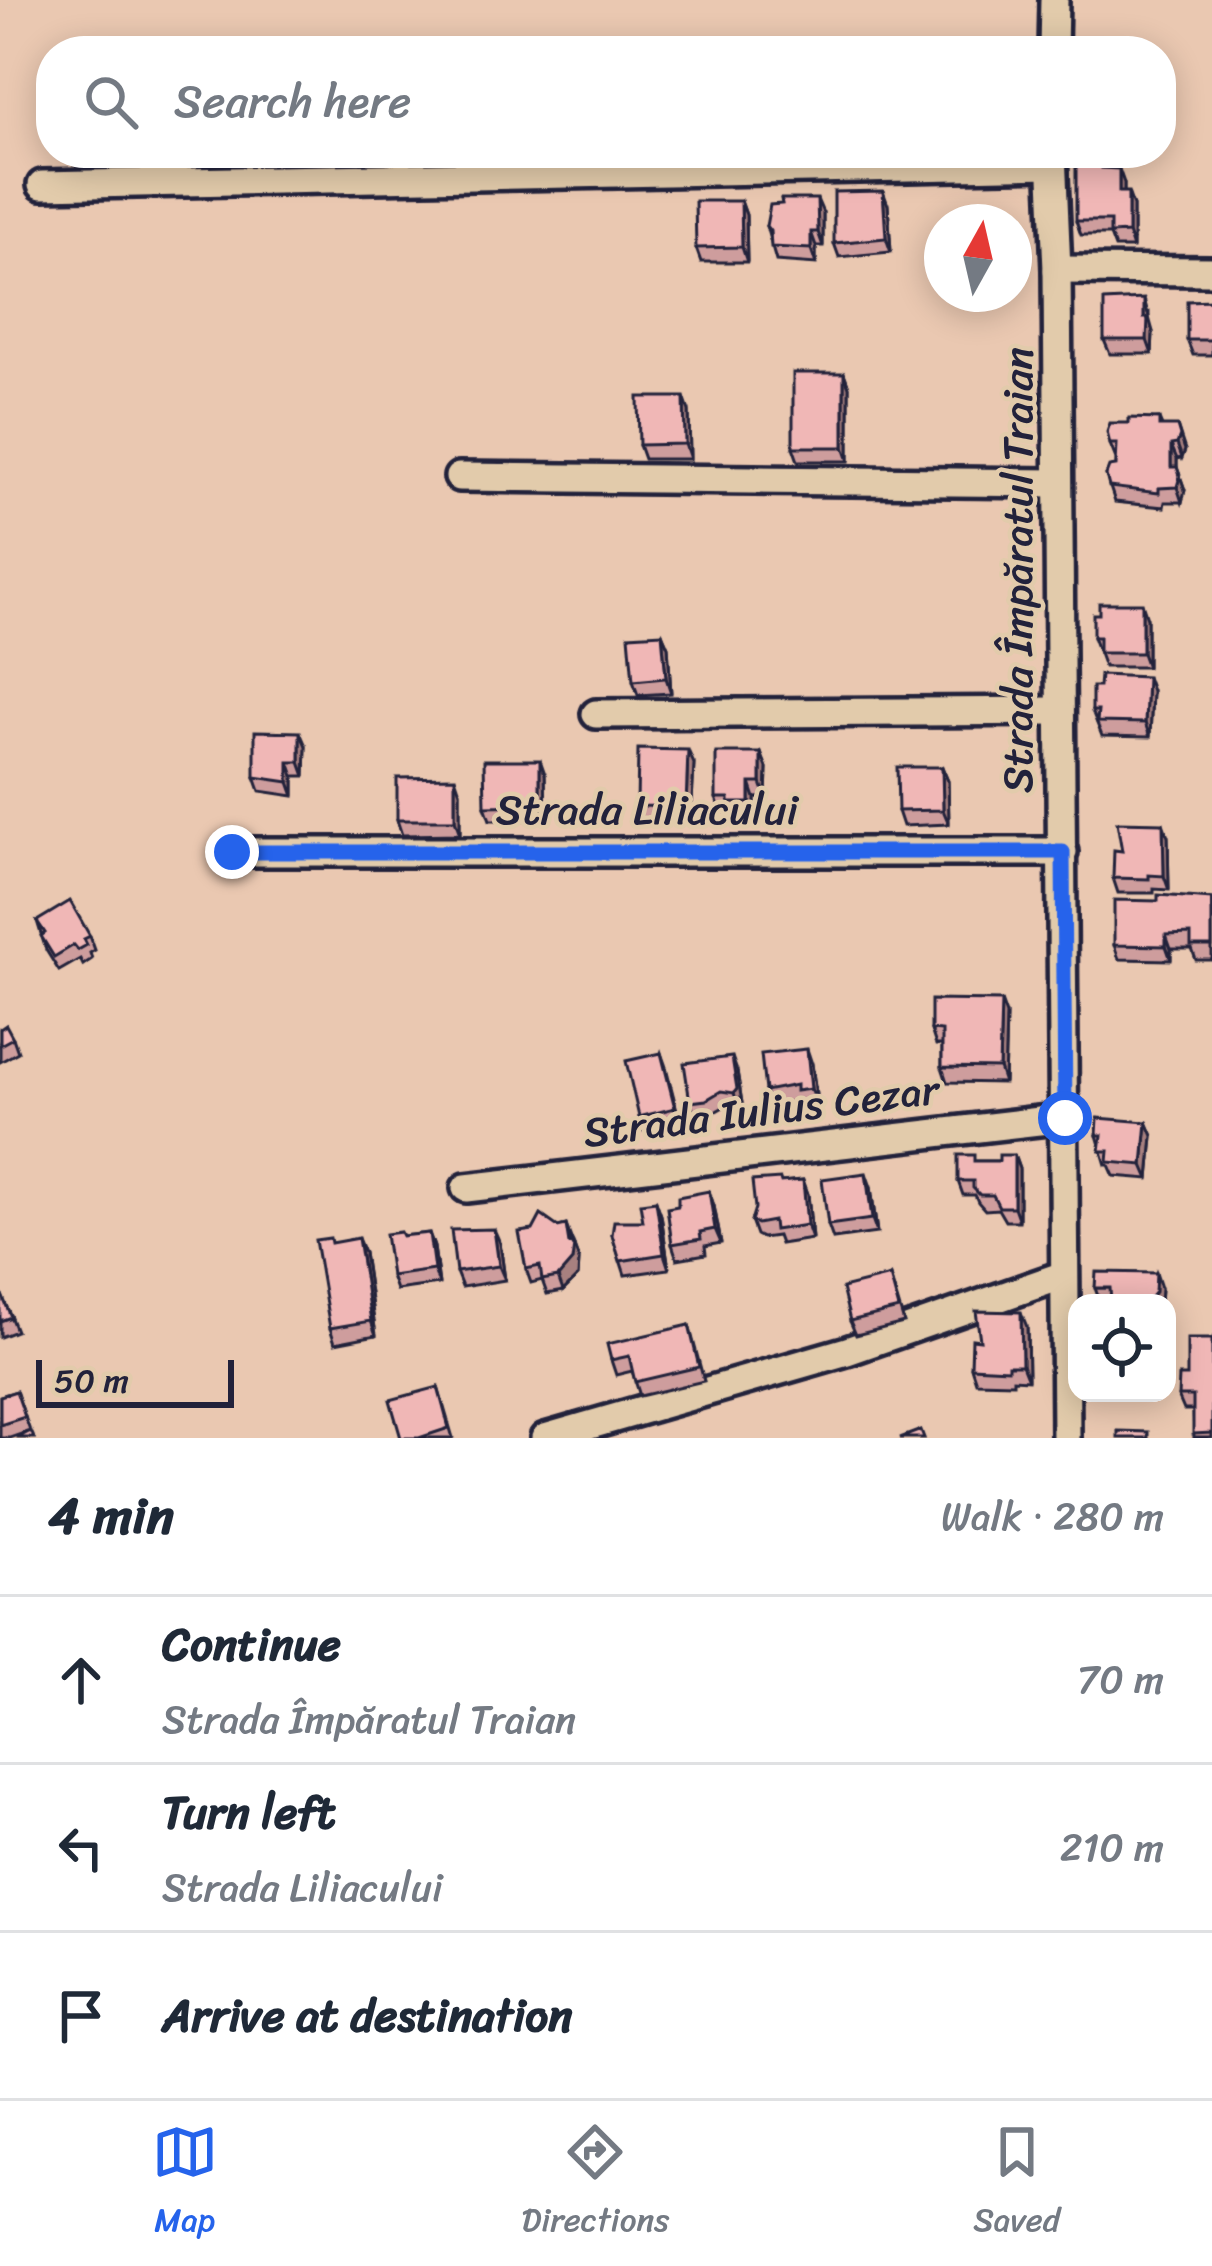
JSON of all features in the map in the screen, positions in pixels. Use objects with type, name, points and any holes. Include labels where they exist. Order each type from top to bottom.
[{"type":"street","points":[[1054,0],[1054,36]]},
{"type":"street","points":[[42,185],[678,168]]},
{"type":"street","name":"Strada Împăratul Traian","points":[[1053,168],[1058,270],[1066,1438]]},
{"type":"street","points":[[1058,270],[1212,271]]},
{"type":"street","points":[[459,477],[1058,483]]},
{"type":"street","points":[[596,714],[1059,711]]},
{"type":"street","name":"Strada Liliacului","points":[[232,852],[1063,852]]},
{"type":"street","name":"Strada Iulius Cezar","points":[[466,1188],[1065,1118]]},
{"type":"street","points":[[545,1438],[847,1351],[1064,1275]]},
{"type":"building","points":[[1076,168],[1119,169],[1119,192],[1128,192],[1128,233],[1110,234],[1110,221],[1076,221]]},
{"type":"building","points":[[883,191],[886,238],[834,243],[834,192]]},
{"type":"building","points":[[781,199],[817,199],[818,232],[811,232],[811,249],[771,247],[766,226],[770,205],[782,204]]},
{"type":"building","points":[[695,201],[741,201],[742,247],[696,248]]},
{"type":"building","points":[[1144,299],[1147,340],[1104,340],[1104,301]]},
{"type":"building","points":[[1212,300],[1212,340],[1187,340],[1187,301]]},
{"type":"building","points":[[793,373],[844,373],[844,447],[793,447]]},
{"type":"building","points":[[638,397],[684,397],[685,444],[639,445]]},
{"type":"building","points":[[1129,418],[1159,419],[1159,426],[1177,426],[1180,436],[1171,445],[1171,467],[1177,467],[1180,476],[1177,487],[1159,488],[1159,493],[1109,487],[1106,475],[1109,467],[1116,466],[1117,444],[1110,444],[1107,432],[1110,423],[1129,423]]},
{"type":"building","points":[[1099,603],[1142,603],[1142,653],[1099,653],[1093,614],[1099,614]]},
{"type":"building","points":[[662,633],[666,678],[633,681],[629,635]]},
{"type":"building","points":[[1100,675],[1147,677],[1145,723],[1097,722],[1092,687],[1099,687]]},
{"type":"building","points":[[255,731],[300,732],[300,762],[289,762],[289,782],[255,777]]},
{"type":"building","points":[[638,749],[688,750],[686,807],[637,806]]},
{"type":"building","points":[[716,753],[761,753],[761,783],[750,783],[750,803],[716,798]]},
{"type":"building","points":[[484,760],[540,760],[540,805],[485,806]]},
{"type":"building","points":[[897,767],[942,767],[943,810],[898,811]]},
{"type":"building","points":[[455,777],[455,820],[397,820],[397,778]]},
{"type":"building","points":[[1117,822],[1163,823],[1164,876],[1113,878],[1114,850],[1122,851]]},
{"type":"building","points":[[1158,895],[1212,899],[1212,946],[1191,946],[1191,934],[1166,935],[1166,946],[1114,945],[1114,900],[1158,901]]},
{"type":"building","points":[[70,901],[90,936],[84,939],[87,945],[78,950],[74,945],[54,957],[37,921]]},
{"type":"building","points":[[931,1000],[1001,1001],[999,1068],[942,1067],[942,1031],[931,1030]]},
{"type":"building","points":[[6,1025],[13,1038],[0,1045],[0,1029]]},
{"type":"building","points":[[807,1049],[811,1089],[796,1091],[796,1085],[765,1091],[761,1054]]},
{"type":"building","points":[[661,1053],[675,1108],[639,1117],[626,1061]]},
{"type":"building","points":[[732,1057],[734,1093],[721,1091],[690,1102],[684,1063]]},
{"type":"building","points":[[1098,1118],[1147,1122],[1143,1165],[1108,1162],[1109,1151],[1100,1151]]},
{"type":"building","points":[[958,1155],[974,1155],[974,1161],[999,1161],[999,1155],[1014,1155],[1014,1207],[999,1207],[993,1195],[980,1195],[973,1181],[958,1181]]},
{"type":"building","points":[[866,1173],[872,1219],[828,1225],[822,1179]]},
{"type":"building","points":[[803,1180],[807,1225],[774,1230],[773,1221],[751,1221],[755,1208],[752,1181]]},
{"type":"building","points":[[709,1191],[715,1229],[700,1232],[701,1239],[672,1244],[667,1208],[678,1206],[678,1197]]},
{"type":"building","points":[[656,1201],[664,1254],[620,1261],[612,1235],[614,1221],[643,1221],[640,1203]]},
{"type":"building","points":[[541,1215],[558,1227],[566,1225],[569,1244],[574,1246],[572,1261],[558,1277],[542,1280],[540,1266],[526,1269],[519,1232],[533,1230]]},
{"type":"building","points":[[494,1229],[499,1266],[456,1272],[451,1230]]},
{"type":"building","points":[[400,1232],[402,1236],[429,1233],[434,1270],[391,1276],[385,1234]]},
{"type":"building","points":[[330,1238],[331,1243],[358,1238],[371,1321],[330,1328],[315,1240]]},
{"type":"building","points":[[1096,1272],[1156,1273],[1153,1294],[1110,1294],[1110,1288],[1095,1288]]},
{"type":"building","points":[[890,1276],[899,1309],[850,1321],[842,1288]]},
{"type":"building","points":[[0,1290],[11,1317],[0,1321]]},
{"type":"building","points":[[976,1311],[1021,1312],[1022,1365],[971,1367],[972,1339],[980,1340]]},
{"type":"building","points":[[689,1325],[699,1367],[635,1382],[629,1356],[611,1360],[607,1344]]},
{"type":"building","points":[[1187,1339],[1212,1339],[1212,1433],[1193,1434],[1193,1396],[1178,1396],[1179,1376],[1187,1376]]},
{"type":"building","points":[[438,1387],[449,1428],[419,1438],[401,1438],[390,1400]]},
{"type":"building","points":[[16,1391],[25,1417],[0,1425],[0,1396]]},
{"type":"building","points":[[921,1430],[924,1438],[900,1438]]},
{"type":"building","points":[[1118,1431],[1148,1432],[1148,1438],[1118,1438]]},
{"type":"route","points":[[232,852],[1063,852],[1065,1118]]}]
